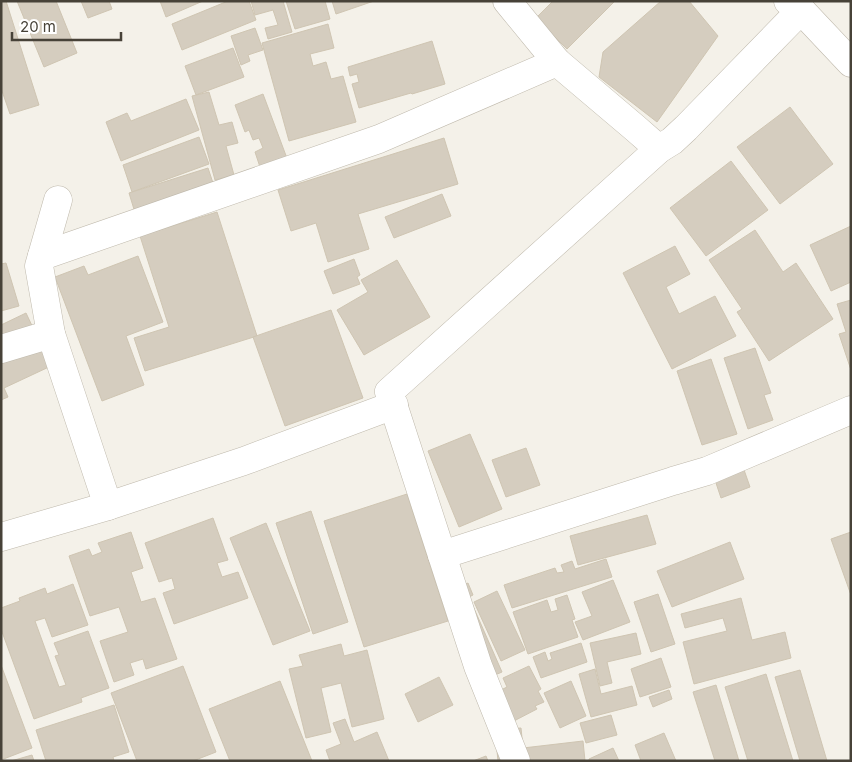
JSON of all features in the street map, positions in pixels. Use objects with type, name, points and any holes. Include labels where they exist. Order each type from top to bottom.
[{"type":"street","points":[[507,1],[557,62],[659,149]]},
{"type":"street","points":[[516,761],[478,666],[389,392],[659,149],[672,141],[686,128],[795,6],[851,63]]},
{"type":"street","points":[[42,256],[379,139],[557,62]]},
{"type":"street","points":[[58,200],[39,266],[51,334],[108,506]]},
{"type":"street","points":[[1,349],[51,334]]},
{"type":"street","points":[[1,537],[108,506],[244,461],[394,406]]},
{"type":"street","points":[[442,555],[673,480],[707,471],[851,410]]},
{"type":"building","points":[[1,1],[6,1],[39,105],[10,114],[1,88]]},
{"type":"building","points":[[17,1],[56,1],[77,53],[44,67]]},
{"type":"building","points":[[81,1],[109,1],[112,9],[88,18]]},
{"type":"building","points":[[160,1],[203,1],[166,17]]},
{"type":"building","points":[[228,1],[249,1],[256,20],[182,50],[172,24]]},
{"type":"building","points":[[251,1],[283,1],[292,32],[268,39],[265,28],[278,25],[273,10],[255,15]]},
{"type":"building","points":[[286,1],[325,1],[330,19],[295,29]]},
{"type":"building","points":[[332,1],[374,1],[336,14]]},
{"type":"building","points":[[553,1],[615,1],[567,49],[536,18]]},
{"type":"building","points":[[661,1],[689,1],[718,36],[657,122],[599,77],[603,52]]},
{"type":"building","points":[[328,24],[334,48],[310,54],[313,66],[326,62],[331,79],[343,76],[356,122],[289,141],[262,43]]},
{"type":"building","points":[[255,28],[263,50],[248,55],[250,61],[241,65],[231,36]]},
{"type":"building","points":[[432,41],[445,84],[359,108],[352,84],[359,82],[357,74],[350,76],[348,67]]},
{"type":"building","points":[[233,48],[244,77],[196,95],[185,66]]},
{"type":"building","points":[[209,92],[219,125],[232,122],[238,143],[226,146],[234,175],[215,180],[192,96]]},
{"type":"building","points":[[263,94],[288,161],[261,170],[255,152],[263,148],[259,138],[253,140],[249,130],[245,132],[235,105]]},
{"type":"building","points":[[186,99],[199,130],[121,161],[106,122],[127,113],[131,121]]},
{"type":"building","points":[[790,107],[833,164],[780,204],[737,147]]},
{"type":"building","points":[[199,137],[209,164],[132,192],[123,165]]},
{"type":"building","points":[[444,138],[458,184],[358,214],[369,249],[328,262],[316,223],[291,231],[278,190]]},
{"type":"building","points":[[731,161],[768,210],[706,256],[670,208]]},
{"type":"building","points":[[208,168],[219,201],[140,229],[129,193]]},
{"type":"building","points":[[442,194],[451,216],[394,238],[385,217]]},
{"type":"building","points":[[217,212],[257,336],[145,371],[134,338],[169,327],[140,236]]},
{"type":"building","points":[[851,226],[851,282],[831,291],[810,245]]},
{"type":"building","points":[[755,230],[783,272],[796,263],[833,319],[769,361],[737,312],[742,309],[709,260]]},
{"type":"building","points":[[675,246],[690,274],[666,287],[679,314],[715,296],[736,336],[672,369],[623,273]]},
{"type":"building","points":[[138,256],[163,322],[126,336],[144,385],[102,401],[55,277],[84,266],[88,275]]},
{"type":"building","points":[[354,259],[360,275],[357,277],[360,284],[333,294],[324,271]]},
{"type":"building","points":[[397,260],[430,317],[364,355],[337,310],[368,292],[361,280]]},
{"type":"building","points":[[6,263],[19,306],[1,311],[1,264]]},
{"type":"building","points":[[851,300],[851,370],[839,334],[846,332],[837,304]]},
{"type":"building","points":[[331,310],[363,398],[285,426],[253,337]]},
{"type":"building","points":[[26,313],[51,366],[4,388],[8,397],[1,400],[1,325]]},
{"type":"building","points":[[755,348],[771,393],[764,395],[773,420],[748,429],[724,358]]},
{"type":"building","points":[[711,359],[737,434],[702,445],[677,371]]},
{"type":"building","points":[[470,434],[502,509],[459,527],[428,451]]},
{"type":"building","points":[[526,448],[540,485],[506,497],[492,460]]},
{"type":"building","points":[[743,467],[750,487],[721,498],[714,477]]},
{"type":"building","points":[[407,494],[448,621],[364,647],[324,521]]},
{"type":"building","points":[[311,511],[348,622],[313,634],[276,523]]},
{"type":"building","points":[[647,515],[656,544],[578,565],[570,536]]},
{"type":"building","points":[[213,518],[228,560],[217,563],[222,577],[238,572],[248,598],[174,624],[163,593],[175,589],[172,578],[159,582],[145,543]]},
{"type":"building","points":[[266,523],[310,631],[273,645],[230,538]]},
{"type":"building","points":[[131,532],[143,568],[131,572],[141,602],[155,598],[177,659],[146,669],[143,659],[130,663],[134,675],[114,682],[100,641],[128,632],[119,607],[90,616],[69,556],[89,549],[92,556],[102,552],[98,543]]},
{"type":"building","points":[[851,532],[851,595],[831,539]]},
{"type":"building","points":[[730,542],[744,579],[672,607],[657,571]]},
{"type":"building","points":[[606,559],[612,577],[512,608],[504,585],[555,568],[557,573],[564,572],[561,565],[572,561],[575,569]]},
{"type":"building","points":[[613,580],[630,622],[583,640],[575,622],[592,616],[582,592]]},
{"type":"building","points":[[468,583],[473,595],[469,597],[502,672],[488,678],[449,591]]},
{"type":"building","points":[[73,584],[88,625],[52,637],[45,618],[35,621],[59,687],[66,685],[55,656],[59,655],[54,643],[88,631],[109,688],[81,698],[82,702],[34,719],[1,629],[1,608],[20,601],[19,598],[45,588],[47,594]]},
{"type":"building","points":[[497,591],[525,650],[501,661],[474,602]]},
{"type":"building","points":[[658,594],[675,644],[651,652],[634,602]]},
{"type":"building","points":[[567,595],[575,619],[572,620],[578,637],[528,654],[513,612],[547,600],[551,612],[558,610],[555,599]]},
{"type":"building","points":[[741,598],[752,640],[785,632],[791,658],[694,684],[683,642],[727,631],[723,618],[685,628],[681,614]]},
{"type":"building","points":[[636,633],[641,654],[607,662],[612,683],[600,686],[590,643]]},
{"type":"building","points":[[581,643],[587,662],[541,678],[533,657],[545,652],[548,661],[552,659],[550,653]]},
{"type":"building","points":[[341,644],[344,656],[367,650],[384,719],[352,727],[341,683],[321,688],[331,732],[306,738],[289,669],[303,666],[299,655]]},
{"type":"building","points":[[661,658],[671,687],[640,697],[631,669]]},
{"type":"building","points":[[1,665],[32,748],[1,760]]},
{"type":"building","points":[[183,666],[216,752],[193,761],[137,761],[111,693]]},
{"type":"building","points":[[529,666],[541,689],[538,691],[544,702],[535,706],[537,709],[510,723],[495,693],[507,687],[503,678]]},
{"type":"building","points":[[595,669],[601,694],[632,686],[637,705],[591,717],[579,674]]},
{"type":"building","points":[[800,670],[827,761],[800,761],[775,677]]},
{"type":"building","points":[[766,674],[793,761],[748,761],[725,687]]},
{"type":"building","points":[[439,677],[453,705],[418,722],[405,694]]},
{"type":"building","points":[[280,681],[312,761],[230,761],[209,709]]},
{"type":"building","points":[[571,681],[586,716],[560,728],[544,693]]},
{"type":"building","points":[[716,685],[739,761],[715,761],[693,692]]},
{"type":"building","points":[[669,690],[672,699],[653,707],[649,697]]},
{"type":"building","points":[[114,705],[129,752],[113,757],[114,761],[46,761],[36,730]]},
{"type":"building","points":[[611,715],[617,735],[586,743],[580,723]]},
{"type":"building","points":[[345,719],[354,742],[377,732],[389,761],[330,761],[326,750],[341,744],[333,723]]},
{"type":"building","points":[[521,728],[523,748],[583,741],[585,761],[498,761],[495,730]]},
{"type":"building","points":[[664,733],[676,761],[641,761],[635,745]]},
{"type":"building","points":[[613,748],[619,761],[589,761],[589,759]]},
{"type":"building","points":[[32,755],[34,761],[11,761]]},
{"type":"building","points":[[486,756],[488,761],[473,761]]}]
